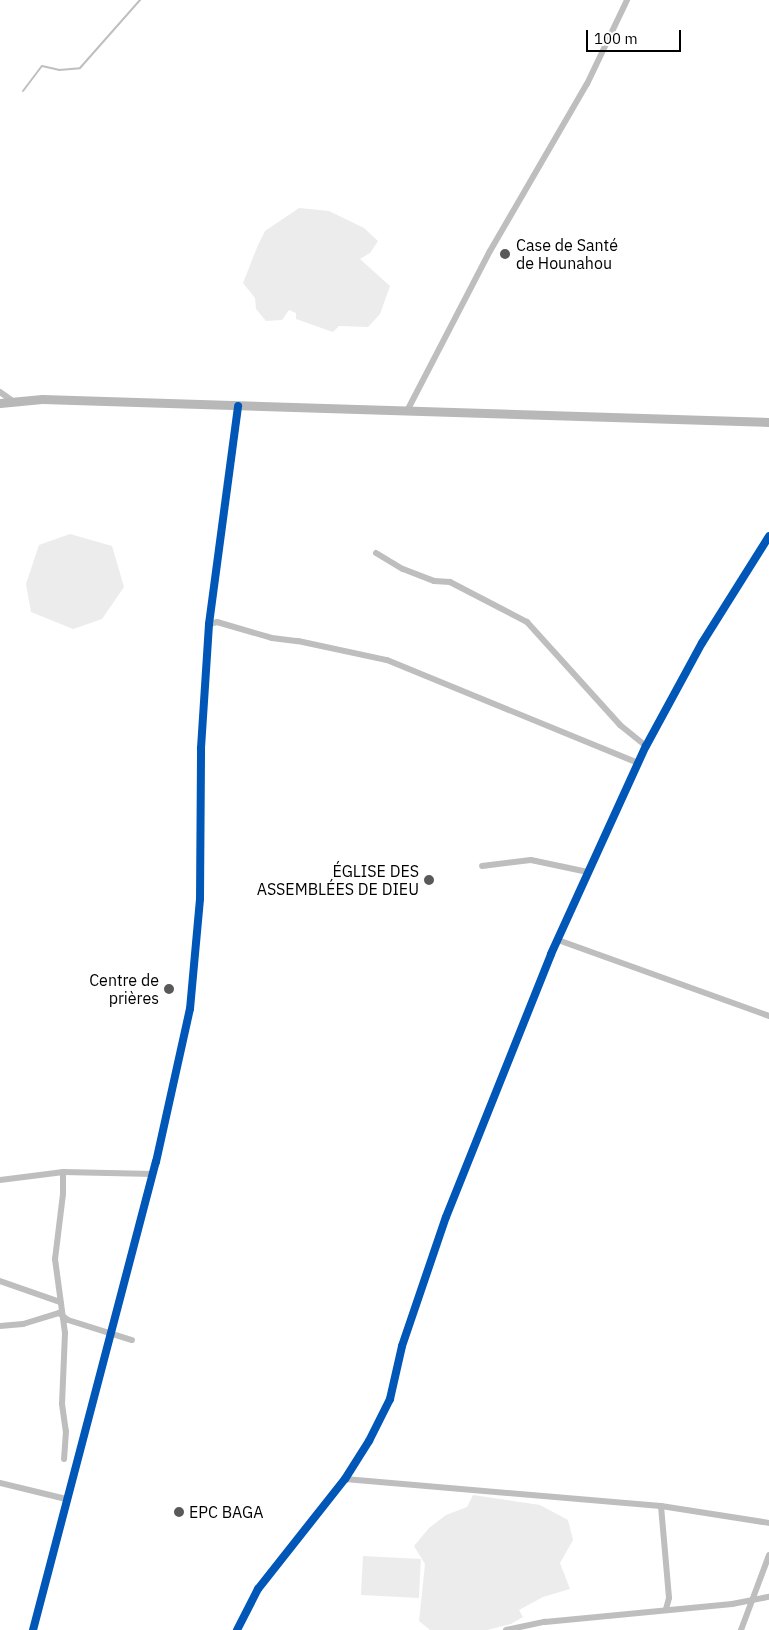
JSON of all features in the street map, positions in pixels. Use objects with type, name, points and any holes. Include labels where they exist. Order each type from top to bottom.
[{"type":"main road","points":[[0,403],[42,399],[769,422]]},
{"type":"street","points":[[407,412],[490,251],[587,84],[627,0]]},
{"type":"street","points":[[0,392],[13,401]]},
{"type":"street","points":[[33,1630],[109,1332],[153,1174],[190,1009],[200,899],[201,748],[209,624],[238,406]]},
{"type":"street","points":[[237,1630],[258,1589],[344,1479],[369,1441],[390,1399],[402,1346],[446,1217],[558,940],[646,746],[702,642],[769,536]]},
{"type":"street","points":[[376,553],[403,569],[434,581],[450,582],[527,622],[620,725],[646,746]]},
{"type":"street","points":[[209,624],[217,622],[272,638],[298,640],[387,660],[638,763]]},
{"type":"street","points":[[482,866],[531,860],[588,872]]},
{"type":"street","points":[[558,940],[769,1016]]},
{"type":"street","points":[[0,1180],[62,1172],[153,1174]]},
{"type":"street","points":[[62,1172],[64,1194],[55,1260],[63,1314],[65,1352],[62,1404],[66,1431],[64,1459]]},
{"type":"street","points":[[0,1281],[60,1302]]},
{"type":"street","points":[[63,1314],[68,1320],[132,1340]]},
{"type":"street","points":[[0,1326],[63,1314]]},
{"type":"street","points":[[344,1479],[662,1506],[769,1523]]},
{"type":"street","points":[[0,1483],[66,1499]]},
{"type":"street","points":[[662,1506],[669,1598],[666,1609]]},
{"type":"street","points":[[741,1630],[754,1600],[769,1555]]},
{"type":"street","points":[[506,1630],[545,1622],[769,1597]]},
{"type":"shaded area","points":[[299,208],[329,211],[364,228],[378,241],[370,253],[360,259],[390,286],[380,314],[368,327],[339,326],[333,332],[296,319],[296,313],[289,310],[282,320],[266,321],[256,309],[255,298],[243,283],[258,245],[265,231]]},
{"type":"shaded area","points":[[70,534],[112,546],[124,587],[102,619],[73,629],[31,612],[26,584],[39,545]]},
{"type":"shaded area","points":[[473,1495],[540,1505],[568,1520],[573,1540],[560,1563],[570,1589],[543,1597],[519,1610],[523,1617],[511,1624],[487,1630],[430,1630],[419,1621],[425,1564],[414,1546],[429,1528],[446,1515],[467,1507]]},
{"type":"shaded area","points":[[363,1556],[421,1559],[419,1598],[361,1595]]},
{"type":"waterway","points":[[23,91],[42,66],[59,70],[80,68],[140,0]]},
{"type":"cycle path","points":[[33,1630],[156,1162],[190,1009],[200,899],[201,748],[209,624],[238,406]]},
{"type":"cycle path","points":[[237,1630],[258,1589],[345,1479],[369,1441],[390,1399],[402,1346],[446,1217],[551,954],[646,746],[702,643],[769,536]]},
{"type":"place","name":"Case de Santé de Hounahou","points":[[505,254]]},
{"type":"place","name":"ÉGLISE DES ASSEMBLÉES DE DIEU","points":[[429,880]]},
{"type":"place","name":"Centre de prières","points":[[169,989]]},
{"type":"place","name":"EPC BAGA","points":[[179,1512]]}]
